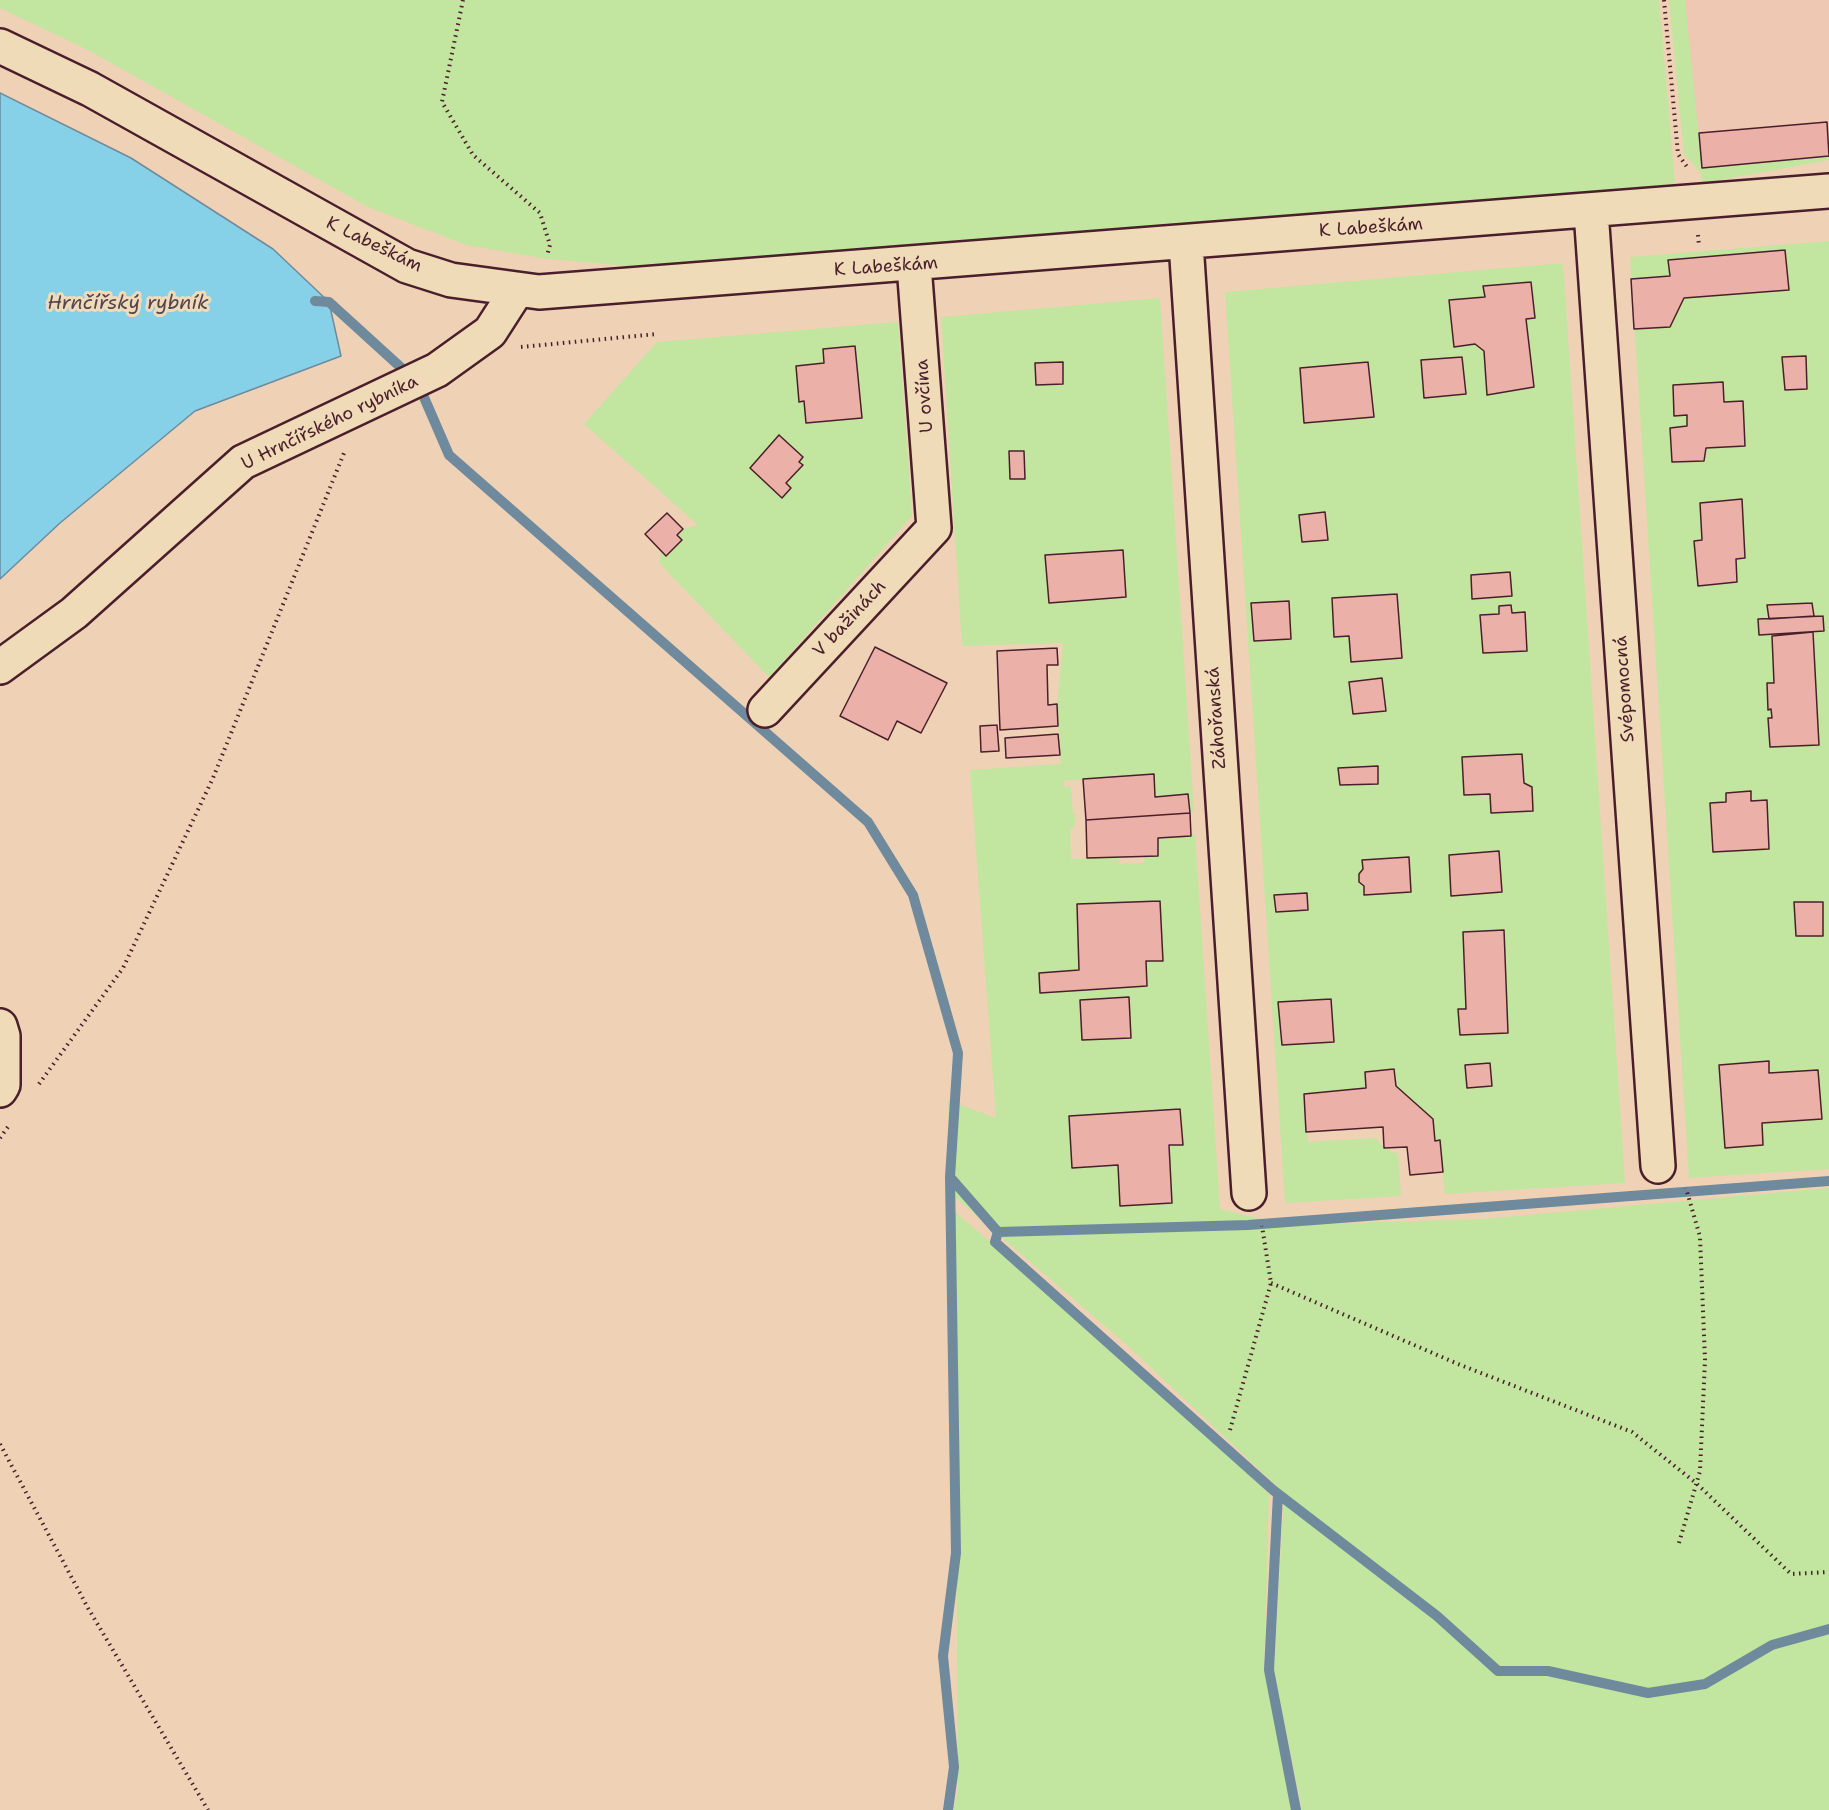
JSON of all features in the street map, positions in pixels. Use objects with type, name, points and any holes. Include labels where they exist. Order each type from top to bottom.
[{"type":"street","name":"K Labeškám","points":[[0,46],[90,89],[407,266],[451,280],[528,291],[914,265],[1696,203],[1829,190]]},
{"type":"street","name":"Svépomocná","points":[[1591,211],[1658,1166]]},
{"type":"street","name":"Záhořanská","points":[[1186,243],[1249,1193]]},
{"type":"street","name":"U ovčína","points":[[914,265],[934,528]]},
{"type":"street","name":"U Hrnčířského rybníka","points":[[0,667],[74,613],[243,462],[437,370],[490,332],[528,291]]},
{"type":"street","name":"V bažinách","points":[[765,710],[934,528]]},
{"type":"street","points":[[0,1026],[3,1036],[3,1085],[0,1090]]},
{"type":"path","points":[[463,0],[442,102],[473,155],[540,213],[550,245],[528,291]]},
{"type":"path","points":[[1664,0],[1678,154],[1694,178],[1699,246]]},
{"type":"path","points":[[490,332],[513,348],[657,334]]},
{"type":"path","points":[[34,1091],[128,957],[213,778],[363,406]]},
{"type":"path","points":[[0,1138],[14,1119]]},
{"type":"path","points":[[1679,1544],[1700,1471],[1705,1360],[1700,1237],[1689,1198]]},
{"type":"path","points":[[1230,1430],[1270,1283],[1263,1234]]},
{"type":"path","points":[[1270,1283],[1458,1364],[1632,1432],[1696,1483],[1791,1574],[1829,1572]]},
{"type":"path","points":[[0,1444],[88,1608],[208,1810]]},
{"type":"shaded area","points":[[1684,0],[1829,0],[1829,156],[1702,168]]},
{"type":"green space","points":[[0,0],[1659,0],[1675,184],[651,268],[547,259],[466,245],[368,207],[88,50],[0,8]]},
{"type":"green space","points":[[1669,0],[1685,0],[1702,167],[1829,156],[1829,160],[1703,183],[1700,172],[1684,154]]},
{"type":"green space","points":[[1829,241],[1829,1169],[1689,1178],[1630,257]]},
{"type":"green space","points":[[1563,263],[1625,1183],[1445,1194],[1439,1140],[1435,1141],[1433,1119],[1396,1086],[1304,1094],[1308,1142],[1376,1138],[1384,1148],[1398,1154],[1401,1196],[1285,1203],[1225,292]]},
{"type":"green space","points":[[1160,298],[1194,812],[1190,813],[1188,794],[1155,797],[1153,774],[1063,781],[1064,787],[1071,786],[1073,814],[1076,814],[1074,828],[1070,829],[1071,859],[1119,857],[1120,864],[1144,863],[1144,856],[1158,855],[1158,838],[1195,834],[1220,1209],[1285,1225],[1482,1219],[1829,1188],[1829,1810],[1302,1810],[1274,1672],[1284,1493],[1127,1345],[950,1193],[948,1100],[996,1118],[970,770],[1061,764],[1057,704],[1063,643],[962,646],[941,317]]},
{"type":"green space","points":[[898,322],[912,516],[769,677],[659,563],[661,551],[667,556],[682,540],[678,534],[683,529],[698,525],[584,424],[657,342]]},
{"type":"green space","points":[[947,1205],[1118,1351],[1269,1494],[1264,1669],[1292,1810],[953,1810],[958,1791],[956,1505]]},
{"type":"water","name":"Hrnčířský rybník","points":[[0,93],[131,158],[273,249],[329,302],[341,356],[195,411],[60,523],[0,579]]},
{"type":"building","points":[[1827,122],[1829,156],[1702,168],[1699,133]]},
{"type":"building","points":[[1785,250],[1789,290],[1684,298],[1670,327],[1634,329],[1631,279],[1670,276],[1668,260]]},
{"type":"building","points":[[1531,282],[1535,318],[1526,319],[1534,387],[1487,395],[1484,351],[1475,344],[1454,347],[1449,300],[1485,297],[1483,286]]},
{"type":"building","points":[[855,346],[862,418],[806,423],[804,401],[799,402],[796,366],[824,363],[823,349]]},
{"type":"building","points":[[1806,356],[1807,389],[1785,390],[1782,357]]},
{"type":"building","points":[[1462,357],[1466,394],[1424,398],[1421,360]]},
{"type":"building","points":[[1063,362],[1063,384],[1036,385],[1035,363]]},
{"type":"building","points":[[1368,362],[1374,417],[1304,423],[1300,368]]},
{"type":"building","points":[[1723,382],[1724,402],[1743,401],[1745,446],[1706,448],[1704,461],[1672,462],[1670,428],[1687,426],[1687,415],[1674,416],[1673,385]]},
{"type":"building","points":[[779,435],[803,457],[799,462],[803,465],[786,483],[791,488],[782,498],[750,468]]},
{"type":"building","points":[[1009,451],[1024,451],[1025,479],[1010,479]]},
{"type":"building","points":[[1742,499],[1745,558],[1736,559],[1737,582],[1698,586],[1694,541],[1702,540],[1700,503]]},
{"type":"building","points":[[1325,512],[1328,540],[1302,542],[1299,515]]},
{"type":"building","points":[[667,513],[683,529],[677,535],[682,540],[666,556],[645,534]]},
{"type":"building","points":[[1123,550],[1126,597],[1049,603],[1045,555]]},
{"type":"building","points":[[1510,572],[1512,596],[1472,599],[1471,575]]},
{"type":"building","points":[[1397,594],[1402,658],[1351,662],[1349,636],[1334,637],[1332,598]]},
{"type":"building","points":[[1289,601],[1291,639],[1254,641],[1251,603]]},
{"type":"building","points":[[1812,603],[1814,616],[1769,619],[1767,605]]},
{"type":"building","points":[[1511,605],[1512,613],[1525,612],[1527,651],[1483,653],[1480,615],[1499,614],[1499,606]]},
{"type":"building","points":[[1823,616],[1824,631],[1759,635],[1758,619]]},
{"type":"building","points":[[1813,632],[1819,745],[1770,747],[1768,718],[1772,718],[1771,709],[1768,710],[1767,683],[1774,683],[1772,636]]},
{"type":"building","points":[[875,647],[947,683],[921,733],[897,721],[888,740],[840,716]]},
{"type":"building","points":[[1057,648],[1058,665],[1047,665],[1048,705],[1057,704],[1058,726],[1000,730],[997,651]]},
{"type":"building","points":[[1382,678],[1386,711],[1353,714],[1349,682]]},
{"type":"building","points":[[997,725],[999,751],[981,752],[980,726]]},
{"type":"building","points":[[1058,734],[1060,755],[1006,758],[1005,738]]},
{"type":"building","points":[[1522,754],[1524,783],[1532,787],[1533,811],[1491,813],[1490,794],[1464,795],[1462,757]]},
{"type":"building","points":[[1378,766],[1378,784],[1340,785],[1338,768]]},
{"type":"building","points":[[1154,774],[1155,797],[1188,794],[1190,813],[1086,820],[1083,779]]},
{"type":"building","points":[[1751,791],[1751,801],[1767,800],[1769,849],[1713,852],[1710,803],[1726,802],[1726,793]]},
{"type":"building","points":[[1190,813],[1191,836],[1158,838],[1158,856],[1087,858],[1086,820]]},
{"type":"building","points":[[1499,851],[1502,892],[1451,896],[1449,855]]},
{"type":"building","points":[[1409,857],[1411,892],[1364,895],[1364,886],[1359,882],[1359,874],[1363,869],[1362,860]]},
{"type":"building","points":[[1307,893],[1308,910],[1276,912],[1274,895]]},
{"type":"building","points":[[1160,901],[1163,961],[1146,961],[1147,986],[1040,993],[1039,973],[1079,970],[1077,904]]},
{"type":"building","points":[[1794,902],[1823,902],[1823,936],[1796,936]]},
{"type":"building","points":[[1504,930],[1508,1033],[1460,1035],[1458,1009],[1466,1009],[1463,932]]},
{"type":"building","points":[[1129,997],[1131,1038],[1082,1040],[1080,1000]]},
{"type":"building","points":[[1331,999],[1334,1042],[1282,1045],[1278,1002]]},
{"type":"building","points":[[1769,1061],[1769,1073],[1818,1070],[1822,1119],[1762,1123],[1763,1145],[1725,1148],[1719,1065]]},
{"type":"building","points":[[1490,1063],[1492,1086],[1467,1088],[1465,1065]]},
{"type":"building","points":[[1394,1069],[1396,1086],[1433,1119],[1435,1141],[1440,1140],[1443,1172],[1410,1175],[1407,1147],[1384,1148],[1383,1127],[1306,1132],[1304,1094],[1366,1088],[1365,1072]]},
{"type":"building","points":[[1180,1109],[1183,1145],[1169,1145],[1172,1203],[1120,1206],[1118,1165],[1072,1168],[1069,1116]]},
{"type":"waterway","points":[[315,301],[329,302],[407,373]]},
{"type":"waterway","points":[[423,395],[449,455],[868,822],[913,895],[958,1053],[950,1177],[998,1232],[1248,1225],[1829,1181]]},
{"type":"waterway","points":[[948,1810],[954,1767],[943,1656],[956,1553],[950,1177]]},
{"type":"waterway","points":[[998,1232],[995,1242],[1273,1490],[1437,1616],[1498,1671],[1548,1671],[1648,1693],[1705,1684],[1772,1645],[1829,1629]]},
{"type":"waterway","points":[[1278,1494],[1269,1670],[1296,1810]]}]
